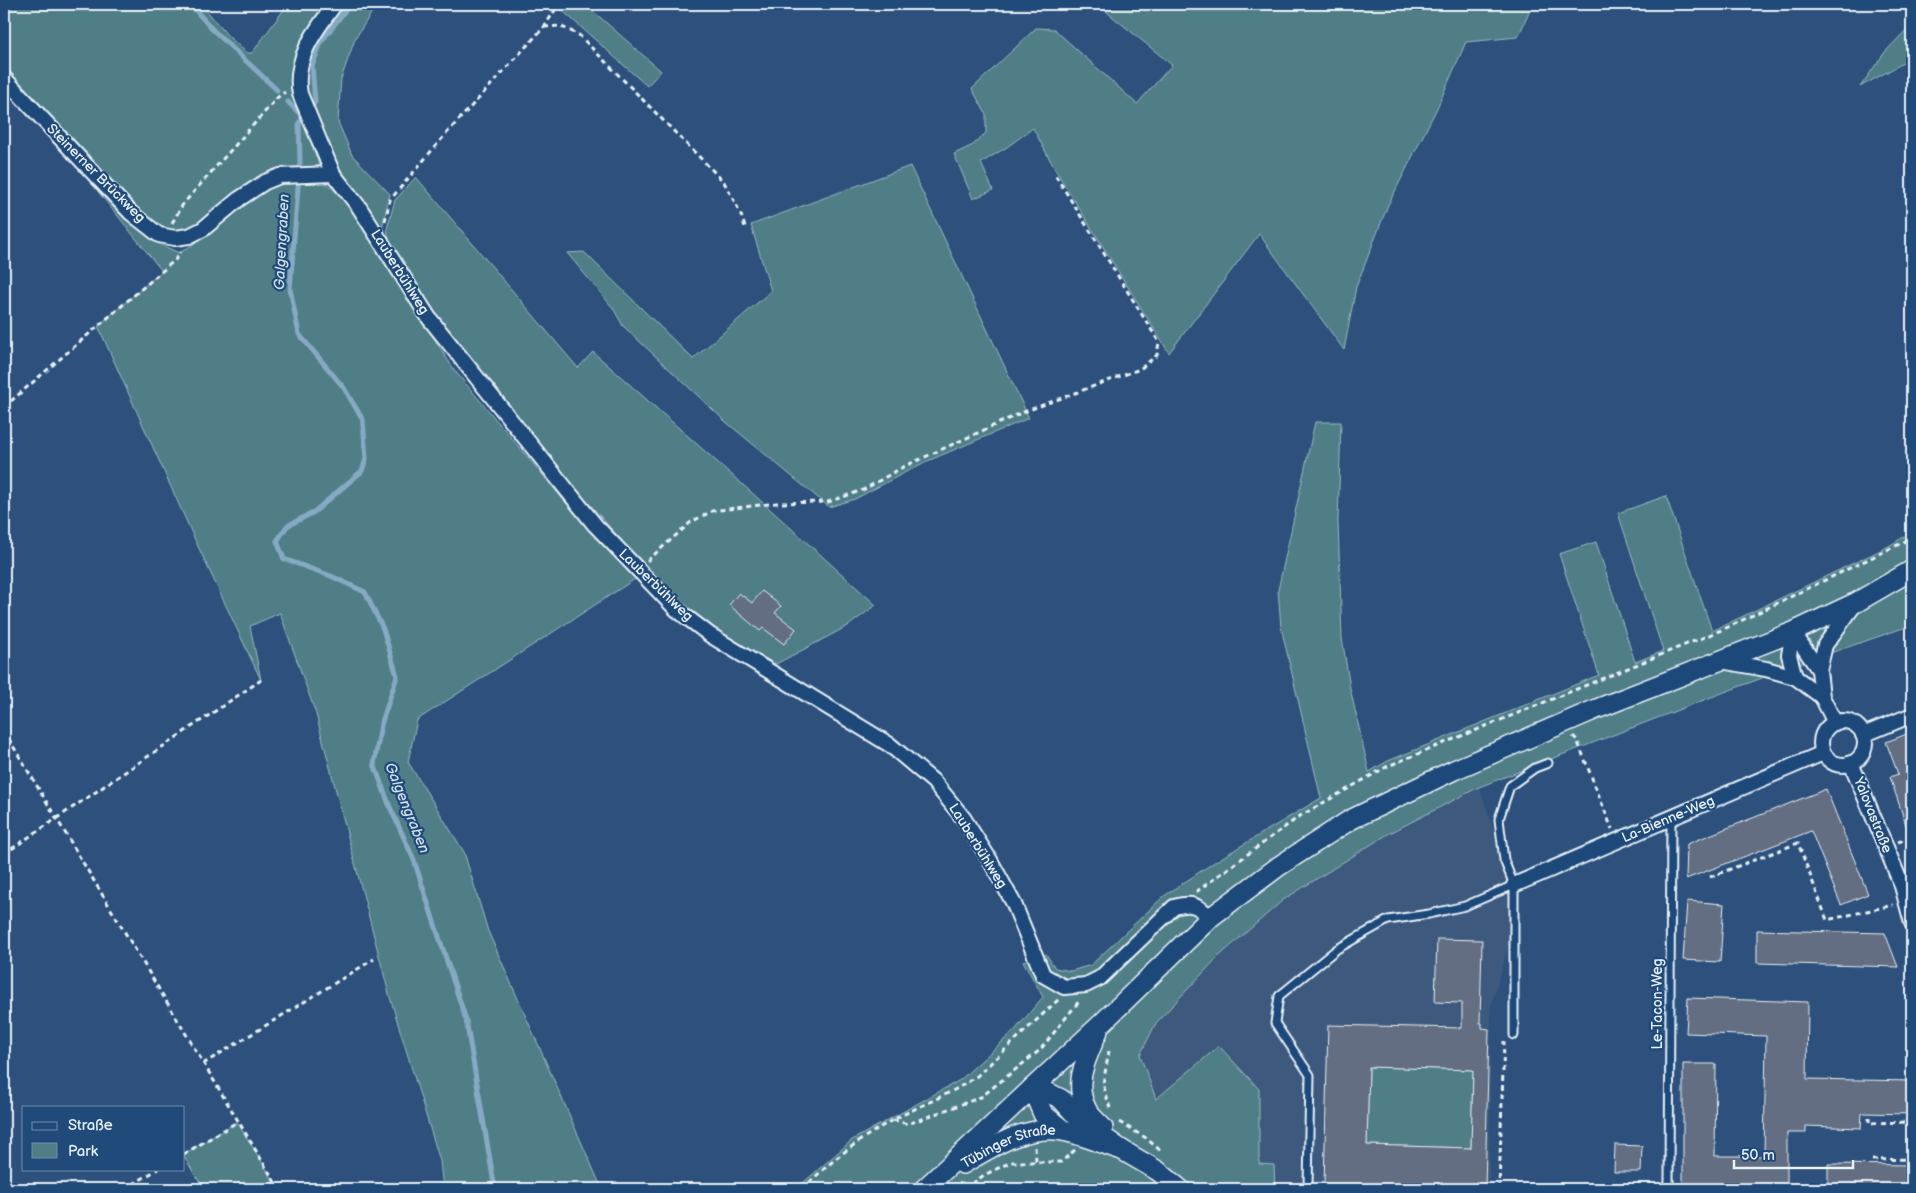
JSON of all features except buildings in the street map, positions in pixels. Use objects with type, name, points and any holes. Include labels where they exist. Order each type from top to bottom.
[{"type":"main road","points":[[927,1187],[1102,1023],[1211,917],[1279,866],[1350,820],[1454,770],[1594,710],[1793,632],[1857,602],[1912,570]]},
{"type":"main road","points":[[1102,1023],[1083,1066],[1080,1088],[1088,1110],[1122,1150]]},
{"type":"main road","name":"Tübinger Straße","points":[[1034,1087],[1043,1114],[1064,1131]]},
{"type":"main road","name":"Tübinger Straße","points":[[1034,1087],[1060,1099],[1082,1122],[1122,1150],[1158,1171],[1180,1189]]},
{"type":"main road","name":"Tübinger Straße","points":[[927,1187],[976,1156],[1016,1136],[1049,1129],[1064,1131],[1122,1150]]},
{"type":"street","points":[[299,88],[299,67],[306,49],[315,31],[335,4]]},
{"type":"street","name":"Steinerner Brückweg","points":[[4,78],[132,212],[159,235],[168,237]]},
{"type":"street","name":"Lauberbühlweg","points":[[299,88],[333,174],[359,207],[429,318],[596,525],[676,609],[710,634],[890,745],[934,782],[964,819],[990,860],[1014,904],[1043,975],[1064,987]]},
{"type":"street","points":[[168,237],[189,236],[203,229],[239,199],[265,182],[280,176],[333,174]]},
{"type":"street","points":[[1835,723],[1822,697],[1819,670],[1824,645],[1857,602]]},
{"type":"street","points":[[1793,632],[1819,670]]},
{"type":"street","points":[[1793,632],[1789,655],[1795,677]]},
{"type":"street","points":[[1720,660],[1795,677],[1822,697]]},
{"type":"street","points":[[1863,735],[1912,715]]},
{"type":"street","points":[[1844,721],[1853,724],[1863,735],[1865,741],[1862,753],[1852,763],[1838,765],[1823,753],[1822,735],[1826,729],[1835,723],[1844,721]]},
{"type":"street","name":"La-Bienne-Weg","points":[[1514,885],[1823,753]]},
{"type":"street","name":"Yalovastraße","points":[[1852,763],[1902,886],[1912,923]]},
{"type":"street","points":[[1064,987],[1086,985],[1100,978],[1174,906],[1197,905],[1211,917]]},
{"type":"lane","points":[[1514,1035],[1514,885],[1504,860],[1499,818],[1510,786],[1535,768],[1548,763]]},
{"type":"lane","name":"Le-Tacon-Weg","points":[[1666,1189],[1669,1182],[1671,818]]},
{"type":"lane","points":[[1308,1189],[1310,1076],[1275,1023],[1279,996],[1337,950],[1388,920],[1465,906],[1514,885]]},
{"type":"path","points":[[384,228],[390,200],[445,135],[544,27],[559,4]]},
{"type":"path","points":[[544,27],[560,26],[578,35],[724,182],[746,227]]},
{"type":"path","points":[[168,237],[172,224],[190,196],[278,97],[299,88]]},
{"type":"path","points":[[637,570],[691,522],[712,511],[776,503],[828,502],[862,490],[903,466],[1021,413],[1140,369],[1157,354],[1159,342],[1054,173]]},
{"type":"path","points":[[4,407],[175,260],[189,236]]},
{"type":"path","points":[[1187,904],[1198,890],[1300,816],[1388,766],[1724,629],[1912,538]]},
{"type":"path","points":[[4,854],[56,817],[262,680]]},
{"type":"path","points":[[4,731],[279,1189]]},
{"type":"path","points":[[1568,735],[1572,735],[1578,740],[1617,841]]},
{"type":"path","points":[[1710,877],[1798,843],[1827,920],[1906,902]]},
{"type":"path","points":[[203,1064],[374,959]]},
{"type":"path","points":[[893,1120],[908,1124],[981,1097],[1040,1050],[1079,1002],[1086,985]]},
{"type":"path","points":[[803,1189],[846,1151],[876,1130],[963,1086],[977,1076],[1057,1002],[1064,987]]},
{"type":"path","points":[[1500,1189],[1504,1035],[1514,1035]]},
{"type":"path","points":[[1112,1043],[1104,1084],[1108,1106],[1113,1113]]},
{"type":"path","points":[[1869,1117],[1869,1123],[1912,1122]]},
{"type":"path","points":[[1117,1120],[1126,1128],[1146,1138],[1167,1156]]},
{"type":"path","points":[[185,1153],[238,1122]]},
{"type":"path","points":[[965,1189],[984,1175],[1011,1162],[1062,1162],[1085,1138]]},
{"type":"path","points":[[1872,1160],[1912,1159]]},
{"type":"path","points":[[125,1189],[156,1170]]},
{"type":"shaded area","points":[[1479,787],[1520,906],[1491,1006],[1489,1189],[1231,1189],[1156,1100],[1140,1055],[1156,1023],[1217,958],[1283,900],[1388,834]]},
{"type":"green space","points":[[4,4],[201,4],[228,36],[247,53],[252,53],[288,4],[377,4],[355,39],[341,79],[338,122],[352,155],[390,194],[381,233],[339,166],[310,106],[303,75],[291,88],[312,142],[319,165],[317,169],[288,171],[197,227],[182,232],[161,230],[133,209],[4,74]]},
{"type":"green space","points":[[555,4],[585,4],[661,71],[647,86]]},
{"type":"green space","points":[[1097,4],[1533,4],[1518,37],[1466,42],[1437,108],[1388,205],[1356,287],[1344,350],[1259,234],[1169,353],[1056,171],[1033,128],[981,163],[993,190],[973,199],[954,154],[973,145],[986,133],[986,114],[972,89],[1036,28],[1054,29],[1137,104],[1172,65]]},
{"type":"green space","points":[[1912,24],[1912,58],[1860,87],[1885,52]]},
{"type":"green space","points":[[910,166],[1029,418],[923,463],[855,499],[829,507],[726,422],[623,326],[613,308],[567,253],[584,252],[693,359],[771,291],[751,225]]},
{"type":"green space","points":[[416,177],[578,368],[593,352],[876,605],[848,626],[776,664],[718,633],[665,590],[522,427],[432,316],[391,252],[387,229],[395,200]]},
{"type":"green space","points":[[309,179],[326,183],[343,198],[455,371],[588,529],[635,579],[417,720],[408,762],[464,852],[488,931],[602,1189],[443,1189],[440,1161],[389,994],[316,714],[280,613],[250,626],[261,680],[98,326],[162,271],[92,184],[92,181],[155,242],[179,253],[204,238],[245,202],[268,186],[279,182]]},
{"type":"green space","points":[[1315,422],[1341,422],[1338,522],[1342,638],[1350,688],[1369,772],[1388,761],[1599,675],[1559,554],[1596,542],[1635,662],[1663,651],[1618,513],[1666,496],[1712,631],[1887,547],[1912,532],[1912,625],[1714,696],[1479,787],[1388,834],[1283,900],[1217,958],[1156,1023],[1140,1055],[1156,1099],[1219,1046],[1259,1089],[1259,1164],[1274,1165],[1275,1189],[796,1189],[852,1140],[960,1080],[1015,1030],[1043,997],[1023,961],[1046,954],[1055,968],[1071,971],[1091,965],[1164,896],[1216,861],[1321,798],[1281,627],[1278,590]]},
{"type":"green space","points":[[1369,1067],[1473,1070],[1471,1148],[1367,1145]]},
{"type":"green space","points":[[237,1122],[279,1189],[204,1189],[185,1159],[185,1153]]},
{"type":"waterway","points":[[190,4],[212,29],[277,90]]},
{"type":"waterway","name":"Galgengraben","points":[[350,4],[321,42],[312,66],[315,102],[299,123],[300,162],[290,289],[299,334],[344,388],[363,420],[366,459],[362,471],[314,512],[287,526],[277,541],[284,559],[331,576],[365,592],[383,629],[397,676],[381,725],[374,764],[390,807],[414,860],[466,1020],[495,1189]]},
{"type":"waterway","points":[[288,102],[304,118]]}]
